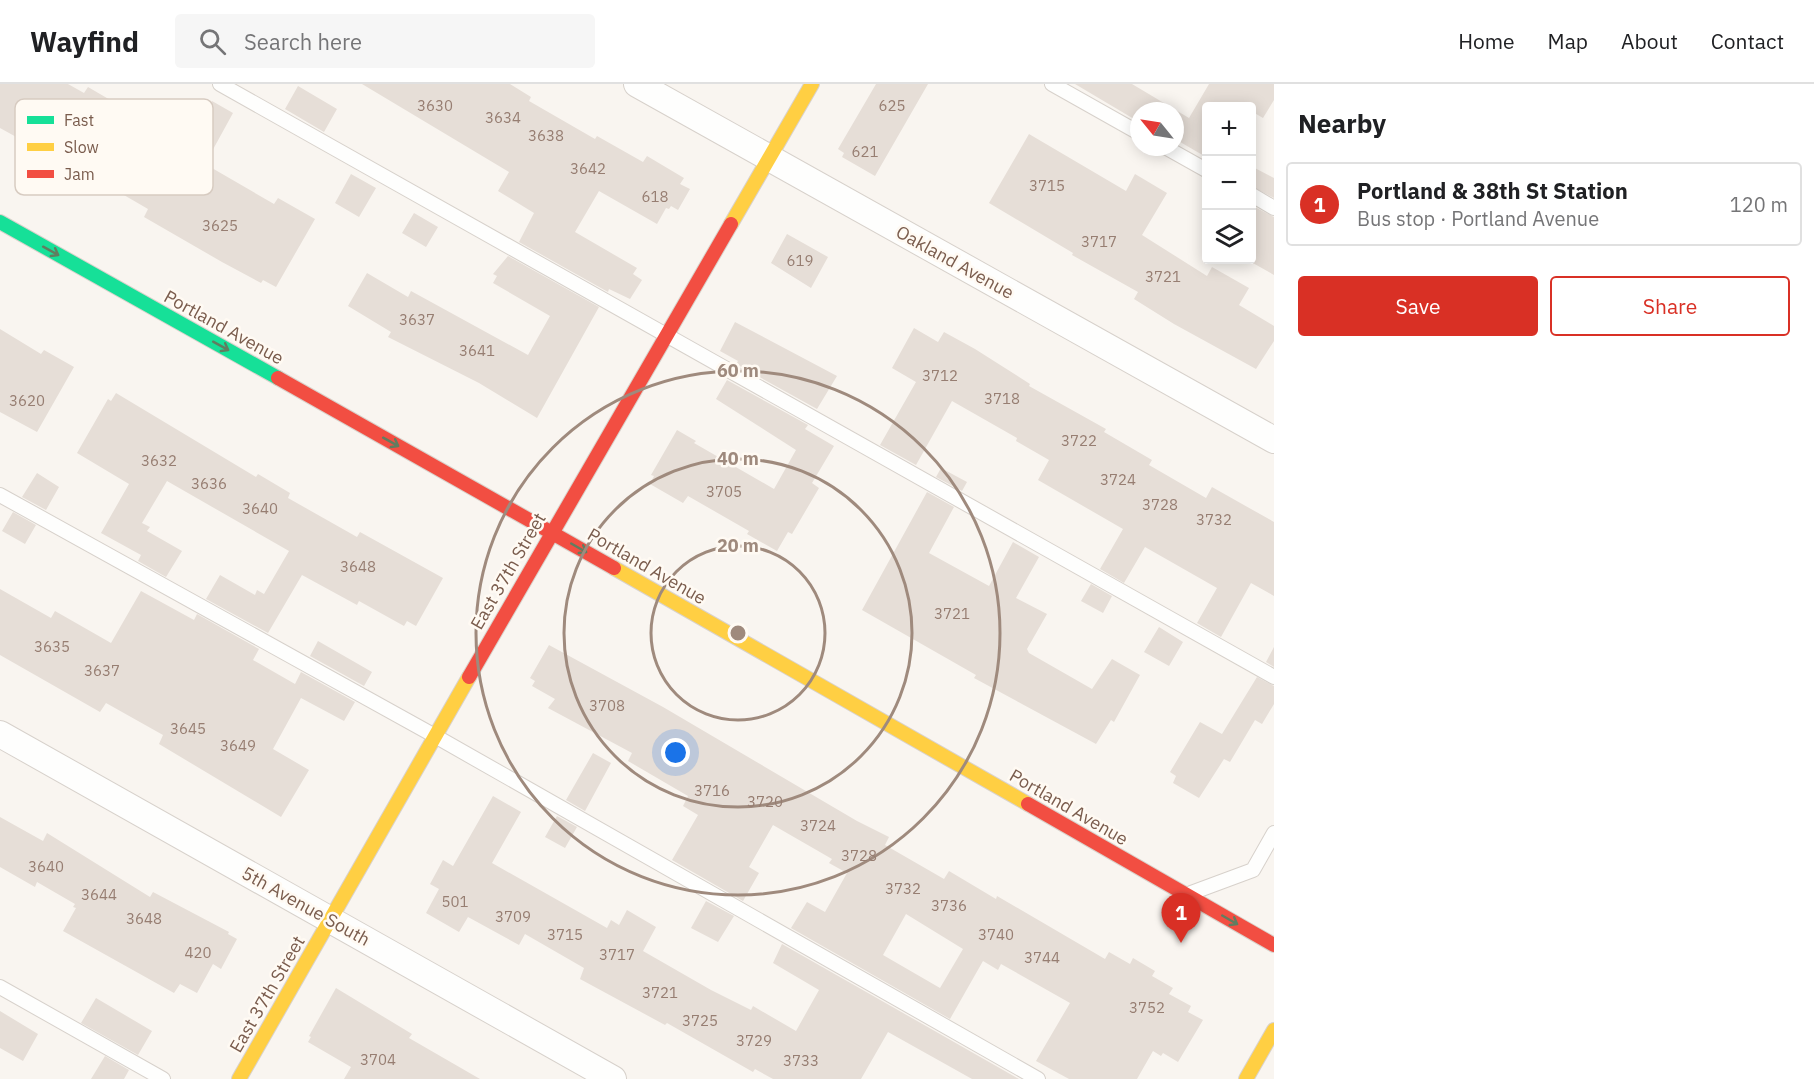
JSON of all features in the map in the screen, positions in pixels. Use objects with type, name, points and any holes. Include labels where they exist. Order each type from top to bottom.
[{"type":"street","name":"Oakland Avenue","points":[[637,84],[1274,440]]},
{"type":"street","name":"East 37th Street","points":[[239,1079],[552,532],[813,84]]},
{"type":"street","name":"Portland Avenue","points":[[0,222],[552,532],[1274,945]]},
{"type":"street","name":"5th Avenue South","points":[[0,734],[612,1079]]},
{"type":"street","points":[[1246,1079],[1274,1030]]},
{"type":"lane","points":[[220,84],[1274,677]]},
{"type":"lane","points":[[1052,84],[1130,128]]},
{"type":"lane","points":[[1181,156],[1202,168]]},
{"type":"lane","points":[[1256,198],[1274,208]]},
{"type":"lane","points":[[0,495],[435,736],[1038,1079]]},
{"type":"lane","points":[[1186,895],[1253,870],[1274,833]]},
{"type":"lane","points":[[0,987],[163,1079]]},
{"type":"building","points":[[0,84],[68,84],[84,93],[88,87],[109,99],[15,99],[15,136],[0,128]]},
{"type":"building","points":[[362,84],[510,84],[531,97],[529,101],[595,139],[597,136],[643,162],[647,156],[684,178],[680,184],[690,189],[678,210],[671,206],[669,209],[666,208],[657,224],[599,191],[575,232],[637,268],[633,274],[642,280],[630,299],[609,289],[608,292],[519,242],[534,213],[498,191],[509,172]]},
{"type":"building","points":[[876,84],[928,84],[875,176],[842,157],[844,153],[838,149]]},
{"type":"building","points":[[1075,84],[1132,84],[1162,102],[1130,102],[1130,117]]},
{"type":"building","points":[[1209,84],[1274,84],[1274,100],[1263,118],[1256,114],[1256,102],[1202,102],[1202,155],[1184,144],[1184,115],[1189,118]]},
{"type":"building","points":[[298,86],[337,109],[324,132],[285,109]]},
{"type":"building","points":[[213,102],[233,113],[213,149]]},
{"type":"building","points":[[1029,134],[1126,191],[1135,174],[1167,193],[1142,235],[1207,276],[1212,267],[1249,288],[1239,305],[1274,326],[1274,341],[1256,369],[1174,324],[1134,299],[1138,292],[1072,255],[1073,253],[989,203]]},
{"type":"building","points":[[213,169],[274,204],[278,198],[315,219],[276,287],[263,280],[261,283],[144,217],[148,209],[124,195],[213,195]]},
{"type":"building","points":[[1256,169],[1274,178],[1274,198],[1256,189]]},
{"type":"building","points":[[351,174],[376,188],[359,217],[335,203]]},
{"type":"building","points":[[1256,208],[1274,217],[1274,275],[1255,264]]},
{"type":"building","points":[[414,213],[438,227],[426,247],[402,233]]},
{"type":"building","points":[[787,234],[828,257],[811,288],[771,263]]},
{"type":"building","points":[[508,256],[599,307],[537,418],[479,383],[388,337],[391,332],[348,306],[367,273],[408,297],[411,291],[528,355],[550,316],[493,283],[497,276],[493,274]]},
{"type":"building","points":[[735,322],[837,376],[817,409],[736,364],[738,361],[720,351]]},
{"type":"building","points":[[914,328],[938,342],[944,332],[975,349],[1030,384],[1029,386],[1106,429],[1104,432],[1152,460],[1149,465],[1206,498],[1212,487],[1274,522],[1274,596],[1251,583],[1221,637],[1197,623],[1217,588],[1145,547],[1124,583],[1100,569],[1123,529],[1038,480],[1049,460],[1016,441],[1017,438],[952,401],[916,465],[880,445],[916,382],[892,368]]},
{"type":"building","points":[[0,329],[41,354],[44,350],[74,367],[37,432],[0,412]]},
{"type":"building","points":[[727,380],[808,425],[805,429],[834,446],[812,483],[819,488],[792,534],[788,532],[777,551],[747,534],[749,531],[688,496],[683,503],[650,484],[654,476],[651,475],[677,430],[696,441],[694,443],[774,489],[796,450],[716,399]]},
{"type":"building","points":[[116,393],[256,477],[258,474],[290,493],[288,498],[357,537],[360,532],[443,578],[416,626],[407,621],[404,626],[359,601],[357,605],[302,575],[268,633],[206,599],[220,575],[255,595],[257,590],[264,594],[289,551],[167,481],[142,523],[150,527],[147,531],[182,551],[166,577],[138,561],[141,555],[101,533],[129,484],[77,453],[108,399],[111,401]]},
{"type":"building","points":[[941,468],[967,482],[962,491],[936,477]]},
{"type":"building","points":[[37,473],[59,487],[46,510],[22,497]]},
{"type":"building","points":[[927,492],[954,507],[929,553],[989,586],[1013,542],[1039,557],[1016,598],[1047,614],[1027,649],[1029,653],[1092,689],[1112,659],[1140,675],[1114,722],[1111,720],[1096,744],[974,678],[976,675],[862,610]]},
{"type":"building","points":[[13,512],[36,525],[25,544],[2,531]]},
{"type":"building","points":[[1091,584],[1112,596],[1103,613],[1081,601]]},
{"type":"building","points":[[0,589],[51,618],[55,611],[111,643],[141,591],[194,620],[197,614],[259,649],[253,660],[295,684],[301,672],[355,702],[344,721],[301,698],[273,749],[309,770],[281,817],[159,744],[163,735],[106,703],[100,712],[0,655]]},
{"type":"building","points":[[1159,627],[1183,642],[1169,666],[1144,652]]},
{"type":"building","points":[[318,641],[372,672],[364,686],[310,656]]},
{"type":"building","points":[[549,645],[663,707],[857,821],[889,837],[885,845],[944,879],[949,871],[996,899],[997,896],[1105,959],[1109,952],[1130,964],[1133,958],[1155,971],[1152,976],[1173,988],[1169,994],[1191,1006],[1188,1012],[1203,1020],[1178,1062],[1163,1053],[1161,1056],[1153,1051],[1137,1079],[1069,1079],[1036,1061],[1070,1003],[1001,964],[998,970],[983,961],[950,1019],[791,928],[807,902],[825,912],[847,873],[829,863],[832,859],[773,825],[749,867],[759,873],[743,901],[672,860],[698,815],[683,806],[688,796],[628,761],[632,753],[548,708],[555,699],[532,686],[535,681],[530,678]],"holes":[[[906,914],[963,949],[940,988],[883,955]]]},
{"type":"building","points":[[1274,647],[1274,667],[1266,662]]},
{"type":"building","points":[[1257,677],[1274,686],[1274,704],[1262,724],[1255,720],[1230,762],[1224,759],[1199,798],[1173,783],[1176,776],[1170,772],[1200,722],[1222,734]]},
{"type":"building","points":[[593,753],[611,763],[585,811],[566,800]]},
{"type":"building","points":[[493,796],[521,812],[492,863],[607,928],[611,920],[619,925],[627,910],[656,927],[643,951],[711,990],[751,1010],[753,1006],[796,1031],[819,990],[773,963],[782,944],[1019,1079],[972,1079],[888,1032],[861,1079],[773,1079],[755,1069],[753,1072],[667,1023],[665,1025],[580,979],[584,968],[525,934],[519,945],[468,917],[459,932],[426,913],[439,889],[430,884],[443,860],[453,866]]},
{"type":"building","points":[[557,816],[577,827],[565,848],[545,837]]},
{"type":"building","points":[[0,817],[43,841],[47,833],[150,897],[153,892],[229,932],[228,934],[237,939],[221,969],[213,964],[197,993],[180,984],[174,993],[63,931],[76,908],[73,907],[75,904],[37,882],[35,887],[0,867]]},
{"type":"building","points":[[706,901],[734,916],[718,942],[691,928]]},
{"type":"building","points":[[336,988],[412,1034],[409,1038],[480,1079],[344,1079],[351,1067],[308,1042],[311,1037],[309,1036]]},
{"type":"building","points":[[96,998],[152,1031],[138,1055],[81,1023]]},
{"type":"building","points":[[0,1011],[38,1034],[23,1061],[0,1048]]},
{"type":"building","points":[[105,1056],[129,1070],[124,1079],[91,1079]]},
{"type":"traffic: fast","points":[[0,222],[278,378]]},
{"type":"traffic: slow","points":[[731,224],[812,84]]},
{"type":"traffic: slow","points":[[614,568],[1028,804]]},
{"type":"traffic: slow","points":[[239,1079],[469,677]]},
{"type":"traffic: slow","points":[[1246,1079],[1274,1030]]},
{"type":"traffic: jam","points":[[469,677],[731,224]]},
{"type":"traffic: jam","points":[[278,378],[614,568]]},
{"type":"traffic: jam","points":[[1028,804],[1274,945]]},
{"type":"place","name":"Portland & 38th St Station","points":[[1181,943]]}]
